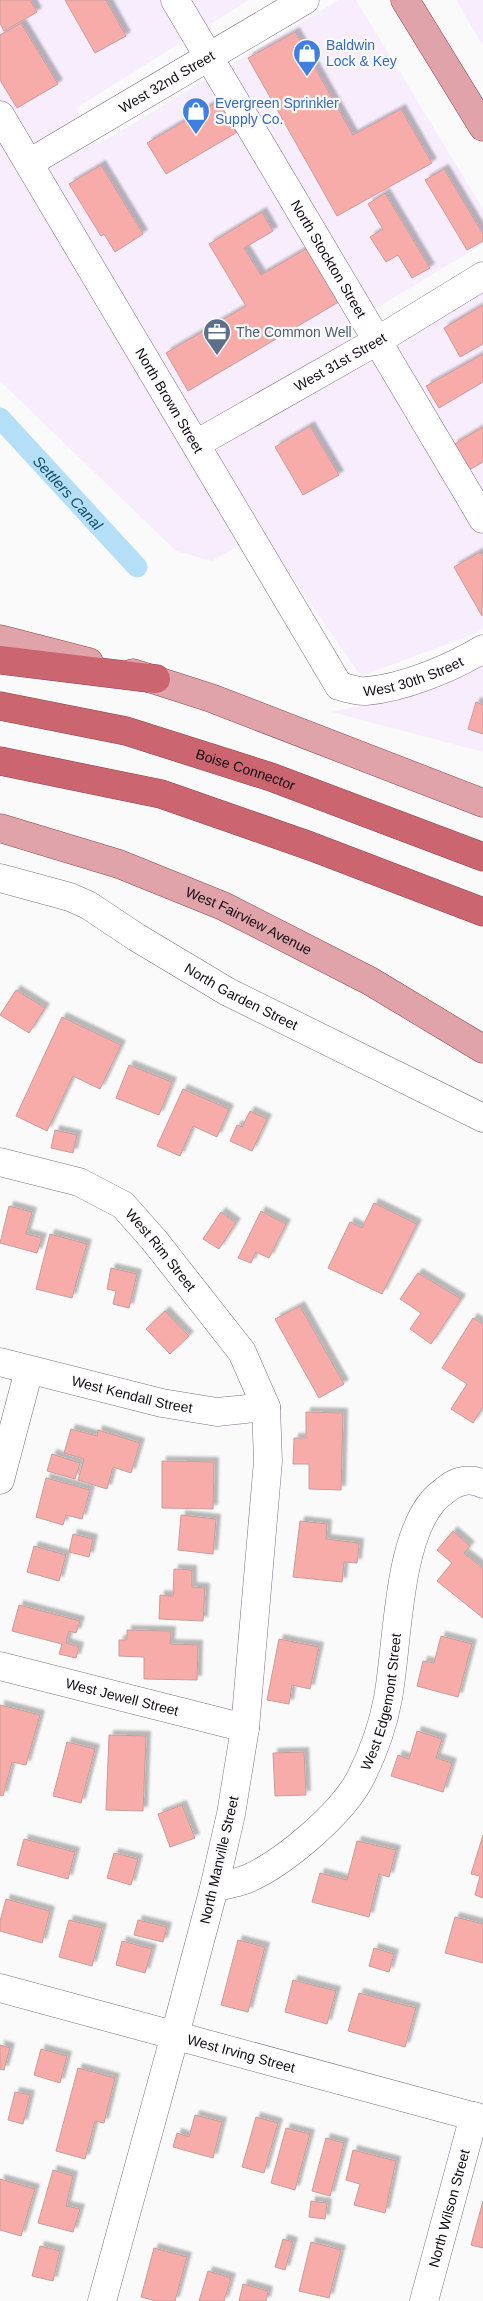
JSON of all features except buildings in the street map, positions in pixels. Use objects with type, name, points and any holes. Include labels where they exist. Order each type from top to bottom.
[{"type":"highway","points":[[0,660],[156,679]]},
{"type":"highway","name":"Boise Connector","points":[[0,706],[126,732],[271,776],[483,857]]},
{"type":"highway","points":[[0,761],[161,794],[310,846],[483,912]]},
{"type":"main road","points":[[405,0],[483,127]]},
{"type":"main road","points":[[0,639],[156,679],[326,741],[483,803]]},
{"type":"main road","name":"West Fairview Avenue","points":[[0,828],[118,864],[223,906],[370,981],[483,1049]]},
{"type":"street","name":"North Stockton Street","points":[[175,0],[483,519]]},
{"type":"street","name":"West 32nd Street","points":[[29,163],[305,0]]},
{"type":"street","name":"North Brown Street","points":[[0,115],[339,686]]},
{"type":"street","name":"West 31st Street","points":[[196,444],[377,341],[483,276]]},
{"type":"street","name":"West 30th Street","points":[[339,686],[365,691],[417,679],[458,664],[483,649]]},
{"type":"street","name":"North Garden Street","points":[[0,878],[70,897],[88,905],[136,937],[228,992],[483,1118]]},
{"type":"street","name":"West Rim Street","points":[[0,1162],[79,1182],[123,1205],[154,1240],[242,1352],[266,1407]]},
{"type":"street","name":"West Kendall Street","points":[[0,1362],[162,1403],[218,1412],[266,1407]]},
{"type":"street","points":[[0,1480],[29,1370]]},
{"type":"street","name":"North Manville Street","points":[[102,2301],[175,2036],[214,1888],[231,1814],[245,1728],[268,1461],[266,1407]]},
{"type":"street","name":"West Edgemont Street","points":[[214,1888],[248,1878],[302,1845],[337,1810],[360,1779],[378,1739],[388,1698],[406,1568],[417,1529],[433,1501],[452,1485],[465,1480],[483,1484]]},
{"type":"street","name":"West Jewell Street","points":[[0,1666],[245,1728]]},
{"type":"street","name":"West Irving Street","points":[[0,1988],[479,2118]]},
{"type":"street","name":"North Wilson Street","points":[[424,2301],[479,2118]]},
{"type":"shaded area","points":[[0,0],[249,0],[76,108],[99,144],[339,0],[356,0],[483,209],[483,244],[375,309],[291,171],[376,352],[483,288],[483,504],[470,512],[483,536],[483,629],[472,635],[361,676],[261,532],[212,561],[176,551],[0,381]]},
{"type":"shaded area","points":[[456,0],[483,0],[483,46]]},
{"type":"shaded area","points":[[483,662],[483,752],[332,712],[435,689]]},
{"type":"waterway","name":"Settlers Canal","points":[[0,418],[137,567]]},
{"type":"place","name":"Baldwin Lock & Key","points":[[307,77]]},
{"type":"place","name":"Evergreen Sprinkler Supply Co.","points":[[196,135]]},
{"type":"place","name":"The Common Well","points":[[217,356]]}]
